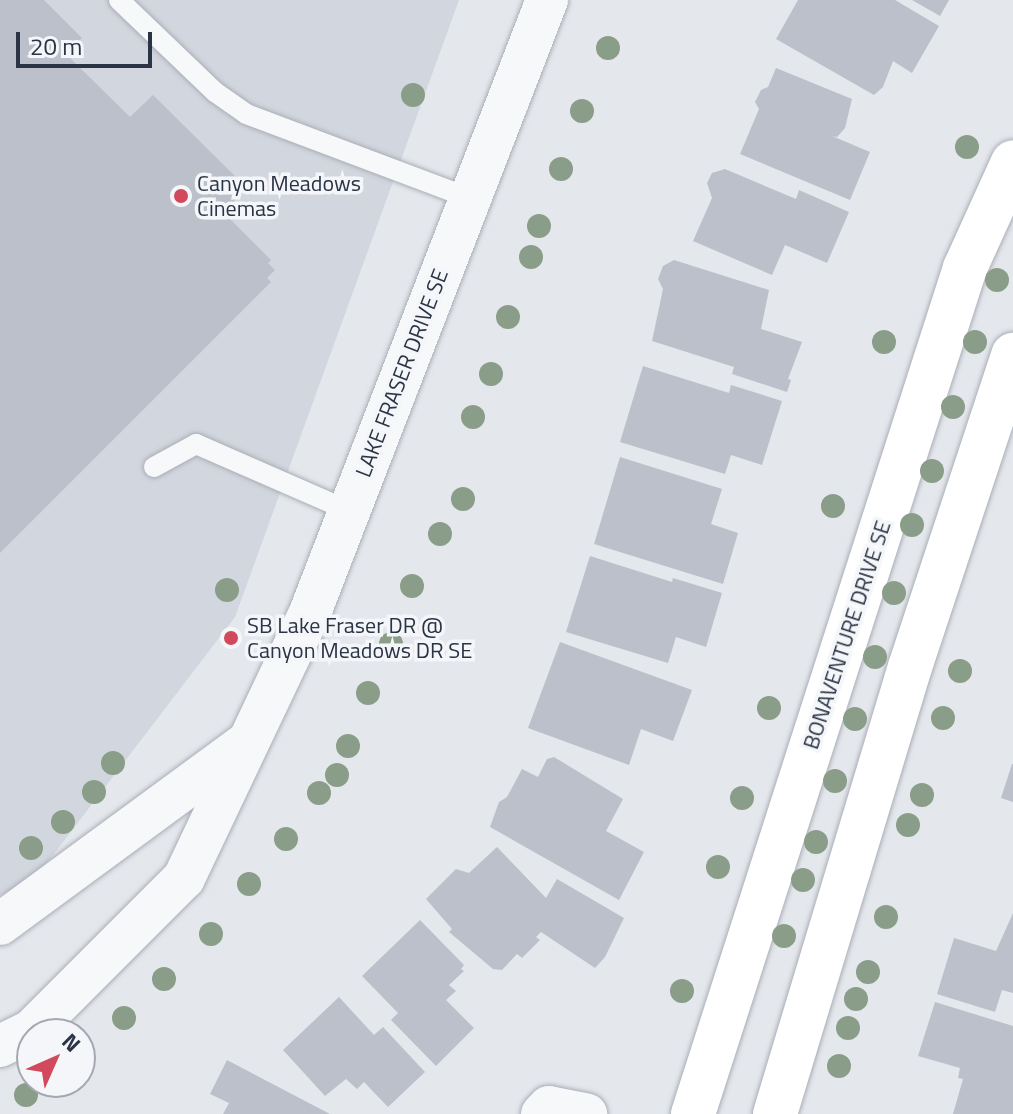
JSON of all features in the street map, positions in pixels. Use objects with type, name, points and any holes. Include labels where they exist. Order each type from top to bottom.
[{"type":"street","name":"LAKE FRASER DRIVE SE","points":[[0,1046],[31,1031],[184,878],[311,610],[547,0]]},
{"type":"street","name":"BONAVENTURE DRIVE SE","points":[[693,1114],[965,268],[1013,162]]},
{"type":"street","points":[[775,1114],[910,667],[1013,355]]},
{"type":"street","name":"LAKE FRASER DRIVE SE","points":[[0,924],[249,742]]},
{"type":"street","points":[[542,1114],[549,1107],[586,1114]]},
{"type":"lane","points":[[119,0],[215,92],[246,114],[470,198]]},
{"type":"lane","points":[[154,467],[196,444],[349,511]]},
{"type":"shaded area","points":[[0,0],[459,0],[235,617],[34,880],[0,895]]},
{"type":"building","points":[[0,0],[44,0],[82,38],[66,54],[130,117],[153,95],[247,188],[223,212],[271,260],[268,263],[275,270],[267,278],[271,282],[0,553]]},
{"type":"building","points":[[798,0],[895,0],[939,26],[912,73],[893,61],[883,87],[874,95],[776,39]]},
{"type":"building","points":[[912,0],[949,0],[940,16]]},
{"type":"building","points":[[776,68],[852,99],[845,128],[837,137],[832,136],[870,152],[850,200],[740,154],[759,109],[755,102],[761,90],[768,87]]},
{"type":"building","points":[[725,169],[796,199],[799,190],[849,212],[827,263],[785,245],[772,275],[693,241],[712,198],[707,183],[712,173]]},
{"type":"building","points":[[674,260],[769,290],[761,329],[802,342],[788,379],[791,380],[787,392],[732,374],[734,367],[652,341],[663,289],[658,279],[663,266]]},
{"type":"building","points":[[643,366],[729,393],[731,385],[782,401],[762,465],[731,455],[725,474],[620,442]]},
{"type":"building","points":[[620,457],[722,489],[711,524],[738,533],[723,584],[594,544]]},
{"type":"building","points":[[590,556],[672,582],[673,578],[722,593],[706,647],[676,637],[668,663],[566,632]]},
{"type":"building","points":[[560,642],[692,690],[673,741],[641,729],[629,765],[528,728]]},
{"type":"building","points":[[554,757],[623,799],[606,831],[644,852],[619,900],[490,827],[499,802],[507,797],[522,769],[538,777],[547,759]]},
{"type":"building","points":[[1013,764],[1013,802],[1001,798]]},
{"type":"building","points":[[497,847],[546,898],[557,879],[624,918],[605,957],[595,968],[541,932],[536,937],[540,940],[522,958],[517,954],[502,970],[493,969],[449,932],[452,929],[426,899],[456,869],[469,873]]},
{"type":"building","points":[[1013,913],[1013,993],[1002,990],[995,1012],[937,994],[954,938],[996,951]]},
{"type":"building","points":[[420,920],[464,965],[461,969],[464,971],[449,985],[456,991],[446,1000],[474,1028],[436,1066],[391,1020],[398,1013],[362,976]]},
{"type":"building","points":[[339,997],[374,1035],[383,1027],[425,1072],[388,1107],[364,1082],[357,1089],[346,1079],[325,1096],[283,1050]]},
{"type":"building","points":[[935,1002],[1013,1026],[1013,1114],[953,1114],[963,1079],[958,1078],[960,1068],[918,1056]]},
{"type":"building","points":[[227,1060],[330,1114],[223,1114],[229,1103],[210,1094]]},
{"type":"place","name":"Canyon Meadows Cinemas","points":[[181,196]]},
{"type":"place","name":"SB Lake Fraser DR @ Canyon Meadows DR SE","points":[[231,638]]}]
